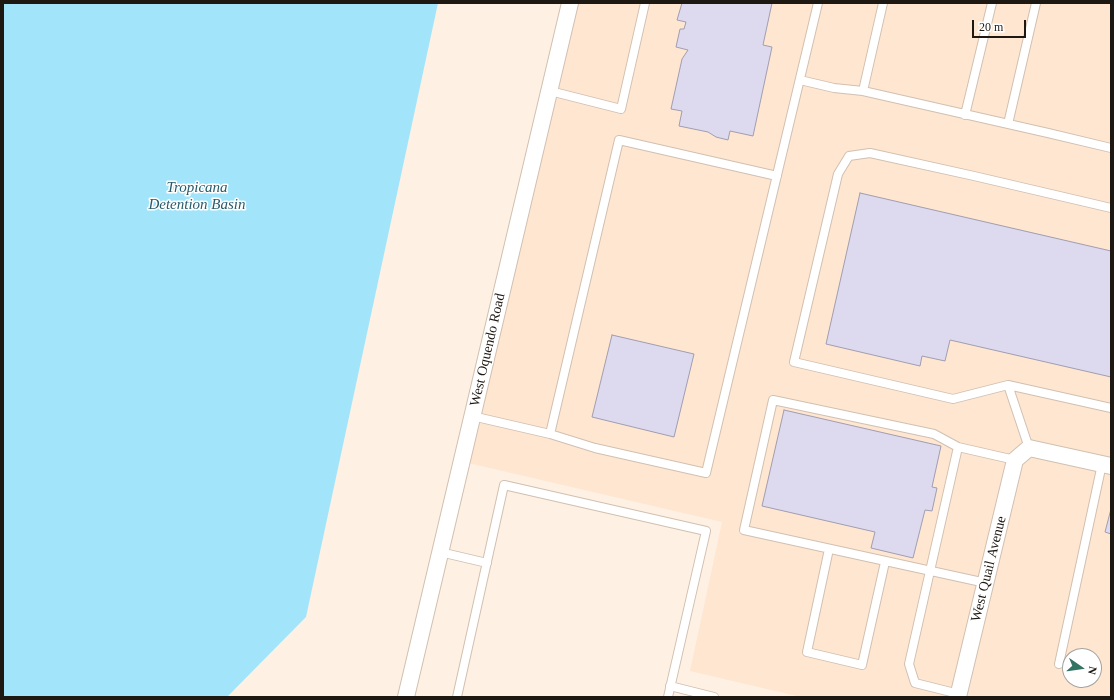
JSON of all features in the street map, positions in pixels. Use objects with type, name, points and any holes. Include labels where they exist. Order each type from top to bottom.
[{"type":"street","name":"West Oquendo Road","points":[[406,697],[570,3]]},
{"type":"street","points":[[1015,460],[1029,448],[1106,465]]},
{"type":"street","name":"West Quail Avenue","points":[[959,696],[1015,460]]},
{"type":"lane","points":[[550,91],[621,109],[645,3]]},
{"type":"lane","points":[[472,416],[550,434],[595,448],[706,473],[818,3]]},
{"type":"lane","points":[[863,91],[883,3]]},
{"type":"lane","points":[[965,115],[992,3]]},
{"type":"lane","points":[[1008,124],[1036,3]]},
{"type":"lane","points":[[800,80],[834,88],[863,91],[1111,148]]},
{"type":"lane","points":[[550,434],[619,140],[777,176]]},
{"type":"lane","points":[[1111,208],[870,153],[849,156],[838,174],[794,362],[953,399],[1008,385],[1111,408]]},
{"type":"lane","points":[[1008,385],[1029,448]]},
{"type":"lane","points":[[986,583],[744,530],[773,400],[934,434],[958,447],[1015,460]]},
{"type":"lane","points":[[958,447],[910,664],[915,683],[959,696]]},
{"type":"lane","points":[[1059,664],[1106,465]]},
{"type":"lane","points":[[457,697],[504,485],[706,531],[668,697]]},
{"type":"lane","points":[[829,549],[807,652],[862,665],[885,562]]},
{"type":"lane","points":[[440,552],[487,563]]},
{"type":"lane","points":[[670,686],[714,697]]},
{"type":"shaded area","points":[[570,3],[1111,3],[1111,697],[801,697],[690,671],[722,522],[464,462]]},
{"type":"water","name":"Tropicana Detention Basin","points":[[3,3],[438,3],[306,617],[227,697],[3,697]]},
{"type":"building","points":[[682,3],[772,3],[763,45],[772,47],[753,136],[730,131],[728,140],[716,137],[708,132],[679,126],[682,111],[671,109],[682,59],[688,50],[676,47],[680,29],[684,29],[686,22],[677,20]]},
{"type":"building","points":[[860,193],[1111,251],[1111,377],[950,340],[945,361],[922,356],[920,366],[826,344]]},
{"type":"building","points":[[612,335],[694,354],[674,437],[592,417]]},
{"type":"building","points":[[784,410],[941,446],[932,487],[937,488],[932,511],[925,510],[913,558],[871,548],[875,532],[762,506]]},
{"type":"building","points":[[1111,509],[1111,534],[1105,532]]}]
